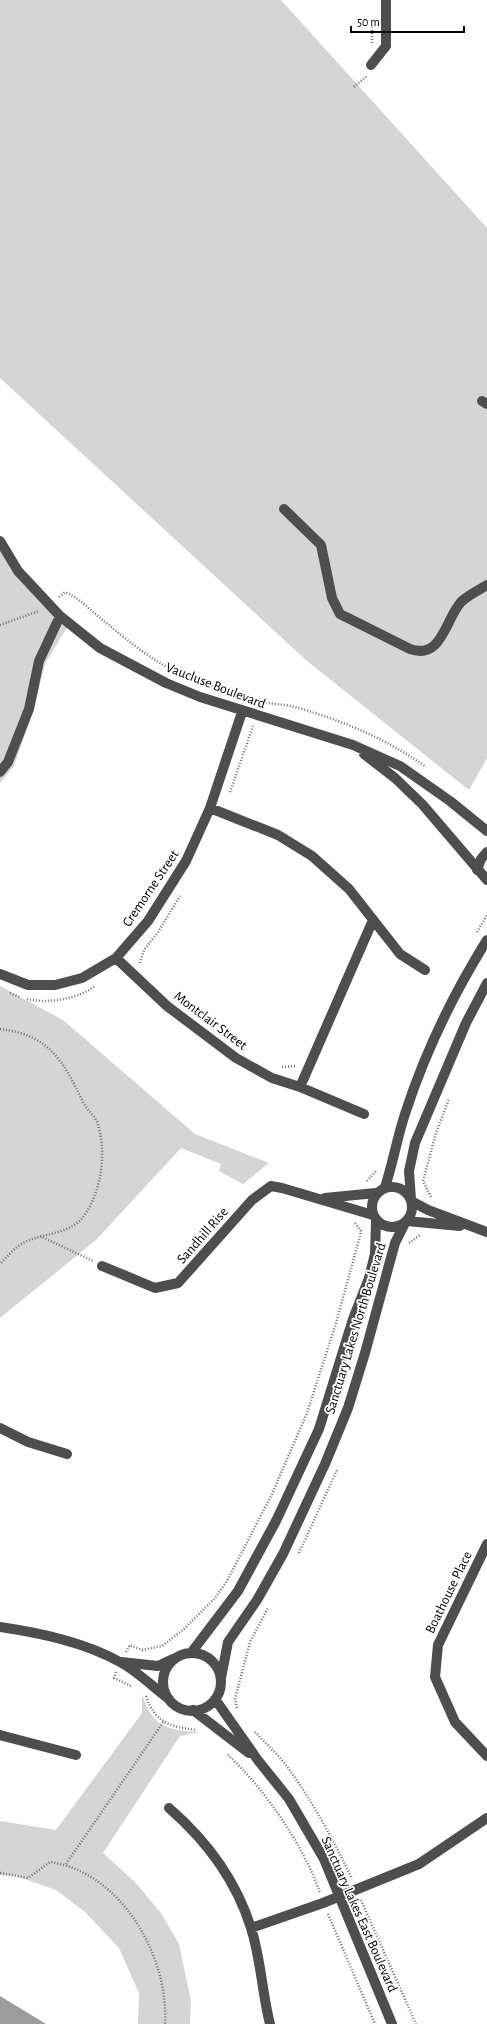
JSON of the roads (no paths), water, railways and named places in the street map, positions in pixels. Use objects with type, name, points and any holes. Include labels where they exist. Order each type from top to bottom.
[{"type":"street","points":[[371,65],[386,46],[386,0]]},
{"type":"street","points":[[284,509],[321,545],[332,598],[340,614],[410,649],[422,652],[434,647],[462,602],[487,585]]},
{"type":"street","name":"Vaucluse Boulevard","points":[[0,541],[18,571],[60,616],[100,648],[166,683],[242,712],[353,745],[400,766],[450,801],[487,831]]},
{"type":"street","points":[[0,772],[8,762],[29,709],[39,661],[60,616]]},
{"type":"street","name":"Cremorne Street","points":[[0,974],[28,985],[55,985],[82,978],[116,958],[148,921],[186,861],[210,808],[242,712]]},
{"type":"street","name":"Vaucluse Boulevard","points":[[353,745],[395,778],[422,804],[487,880]]},
{"type":"street","points":[[210,808],[278,835],[312,856],[348,889],[400,954],[425,970]]},
{"type":"street","points":[[477,870],[481,859],[487,852]]},
{"type":"street","points":[[300,1088],[373,920]]},
{"type":"street","points":[[385,1187],[405,1114],[423,1068],[455,998],[487,940]]},
{"type":"street","name":"Montclair Street","points":[[116,958],[167,1006],[236,1058],[272,1078],[364,1114]]},
{"type":"street","points":[[406,1222],[412,1208],[409,1171],[415,1143],[466,1023],[487,983]]},
{"type":"street","name":"Sandhill Rise","points":[[102,1266],[155,1288],[178,1283],[252,1200],[271,1186],[319,1198],[374,1218]]},
{"type":"street","points":[[470,1227],[406,1222],[399,1226],[387,1227],[374,1218],[371,1204],[376,1193],[385,1187],[397,1187],[408,1194],[411,1200],[428,1210],[470,1227],[487,1232]]},
{"type":"street","name":"Sandhill Rise","points":[[319,1198],[376,1193]]},
{"type":"street","name":"Sanctuary Lakes North Boulevard","points":[[191,1653],[238,1591],[276,1521],[319,1429],[353,1319],[376,1254],[374,1218]]},
{"type":"street","name":"Sanctuary Lakes North Boulevard","points":[[221,1678],[228,1642],[257,1600],[283,1554],[325,1464],[350,1401],[365,1353],[395,1243],[406,1222]]},
{"type":"street","points":[[0,1428],[28,1442],[67,1454]]},
{"type":"street","name":"Boathouse Place","points":[[487,1544],[438,1645],[435,1677],[455,1722],[487,1756]]},
{"type":"street","points":[[0,1627],[43,1635],[85,1647],[121,1662],[176,1705],[184,1709],[201,1709],[215,1699],[219,1693],[221,1678],[218,1669],[210,1660],[199,1654],[191,1653],[175,1658],[158,1666],[121,1662]]},
{"type":"street","points":[[169,1699],[164,1691],[163,1682],[166,1668],[175,1658]]},
{"type":"street","name":"Sanctuary Lakes East Boulevard","points":[[215,1699],[257,1759],[289,1799],[324,1859],[392,2024]]},
{"type":"street","name":"Sanctuary Lakes East Boulevard","points":[[193,1710],[257,1759]]},
{"type":"street","points":[[0,1735],[76,1755]]},
{"type":"street","points":[[170,1808],[188,1824],[210,1848],[233,1884],[251,1928],[270,2024]]},
{"type":"street","points":[[251,1928],[323,1903],[356,1888],[419,1864],[487,1818]]}]
